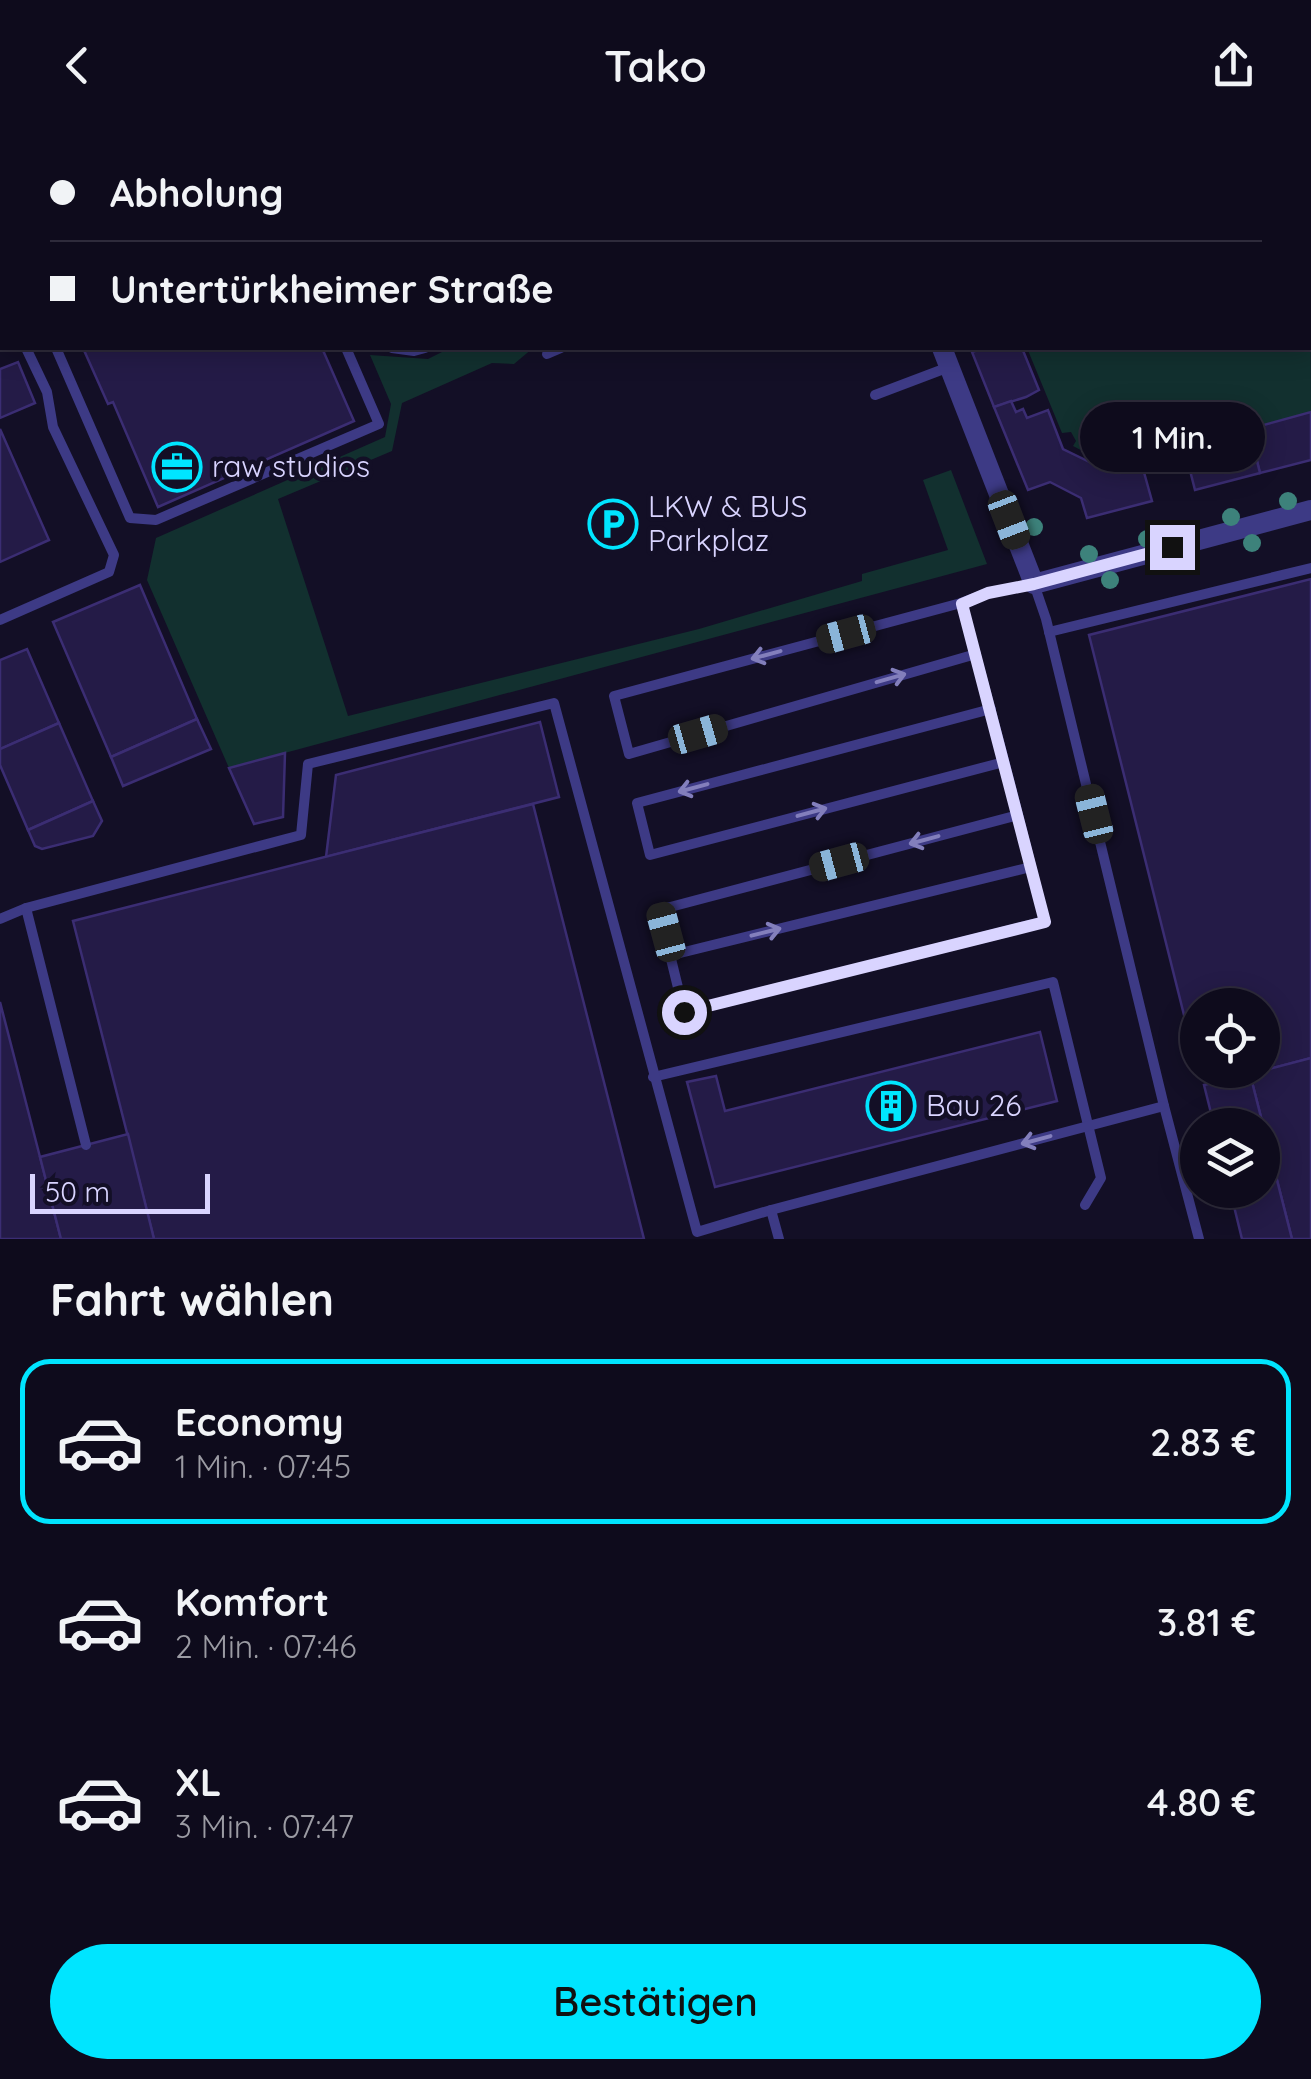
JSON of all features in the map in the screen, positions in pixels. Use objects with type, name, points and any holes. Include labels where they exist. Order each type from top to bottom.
[{"type":"street","points":[[945,357],[1034,584],[1311,510]]},
{"type":"lane","points":[[0,620],[109,572],[114,556],[53,426],[47,392],[27,350]]},
{"type":"lane","points":[[57,350],[130,518],[156,520],[379,424],[347,350]]},
{"type":"lane","points":[[547,354],[556,350]]},
{"type":"lane","points":[[875,395],[945,357]]},
{"type":"lane","points":[[1049,632],[1311,568]]},
{"type":"lane","points":[[976,654],[629,754],[614,696],[962,604],[988,593],[1034,584],[1199,1239]]},
{"type":"lane","points":[[962,604],[976,654],[1018,815],[1045,922],[684,1012],[660,910],[1018,815]]},
{"type":"lane","points":[[0,919],[26,908],[301,835],[308,764],[554,702],[695,1235],[772,1210],[1164,1106]]},
{"type":"lane","points":[[990,710],[637,803],[650,854],[1004,762]]},
{"type":"lane","points":[[672,955],[1031,867]]},
{"type":"lane","points":[[26,908],[86,1145]]},
{"type":"lane","points":[[653,1077],[1052,982],[1100,1178],[1085,1205]]},
{"type":"lane","points":[[772,1210],[779,1239]]},
{"type":"green space","points":[[446,350],[531,350],[514,364],[492,363],[402,403],[392,451],[278,499],[348,716],[699,629],[862,581],[862,574],[948,550],[923,480],[951,470],[987,564],[229,768],[147,580],[156,538],[385,437],[391,404],[370,355],[428,359]]},
{"type":"green space","points":[[1028,350],[1311,350],[1311,412],[1184,447],[1178,424],[1131,438],[1133,452],[1100,460],[1073,446],[1076,441],[1071,432],[1062,433]]},
{"type":"building","points":[[84,350],[323,350],[354,421],[158,507],[113,402],[108,404]]},
{"type":"building","points":[[1023,350],[1039,390],[994,407],[972,352]]},
{"type":"building","points":[[18,362],[35,403],[0,418],[0,369]]},
{"type":"building","points":[[1011,401],[1016,412],[1023,409],[1027,418],[1048,410],[1063,449],[1102,468],[1140,458],[1152,501],[1087,518],[1081,498],[1050,482],[1028,490],[994,407]]},
{"type":"building","points":[[1311,412],[1311,460],[1260,473],[1249,429]]},
{"type":"building","points":[[0,429],[49,540],[0,562]]},
{"type":"building","points":[[1249,429],[1260,473],[1195,490],[1184,447]]},
{"type":"building","points":[[1311,579],[1311,1058],[1280,1066],[1280,988],[1180,988],[1180,999],[1089,635]]},
{"type":"building","points":[[140,585],[197,719],[111,757],[53,622]]},
{"type":"building","points":[[27,649],[59,723],[0,749],[0,660]]},
{"type":"building","points":[[197,719],[211,749],[123,786],[111,757]]},
{"type":"building","points":[[540,722],[559,797],[326,857],[336,775]]},
{"type":"building","points":[[59,723],[93,801],[28,830],[0,765],[0,749]]},
{"type":"building","points":[[285,753],[283,817],[254,824],[229,768]]},
{"type":"building","points":[[93,801],[102,821],[93,836],[42,849],[35,846],[28,830]]},
{"type":"building","points":[[533,804],[644,1239],[154,1239],[73,921]]},
{"type":"building","points":[[0,1002],[40,1157],[61,1239],[0,1239]]},
{"type":"building","name":"Bau 26","points":[[1040,1032],[1057,1101],[715,1187],[687,1082],[716,1076],[725,1111]]},
{"type":"building","points":[[1311,1058],[1311,1239],[1292,1239],[1280,1192],[1280,1108],[1259,1108],[1254,1088],[1280,1088],[1280,1066]]},
{"type":"building","points":[[1205,1088],[1254,1088],[1259,1108],[1210,1108]]},
{"type":"building","points":[[128,1134],[154,1239],[61,1239],[40,1157]]},
{"type":"building","points":[[1280,1192],[1292,1239],[1242,1239],[1234,1208],[1280,1208]]},
{"type":"place","name":"raw studios","points":[[177,467]]},
{"type":"place","name":"LKW & BUS Parkplaz","points":[[613,524]]},
{"type":"place","name":"Bau 26","points":[[891,1106]]},
{"type":"route","points":[[684,1012],[1045,922],[962,604],[988,593],[1172,547]]}]
